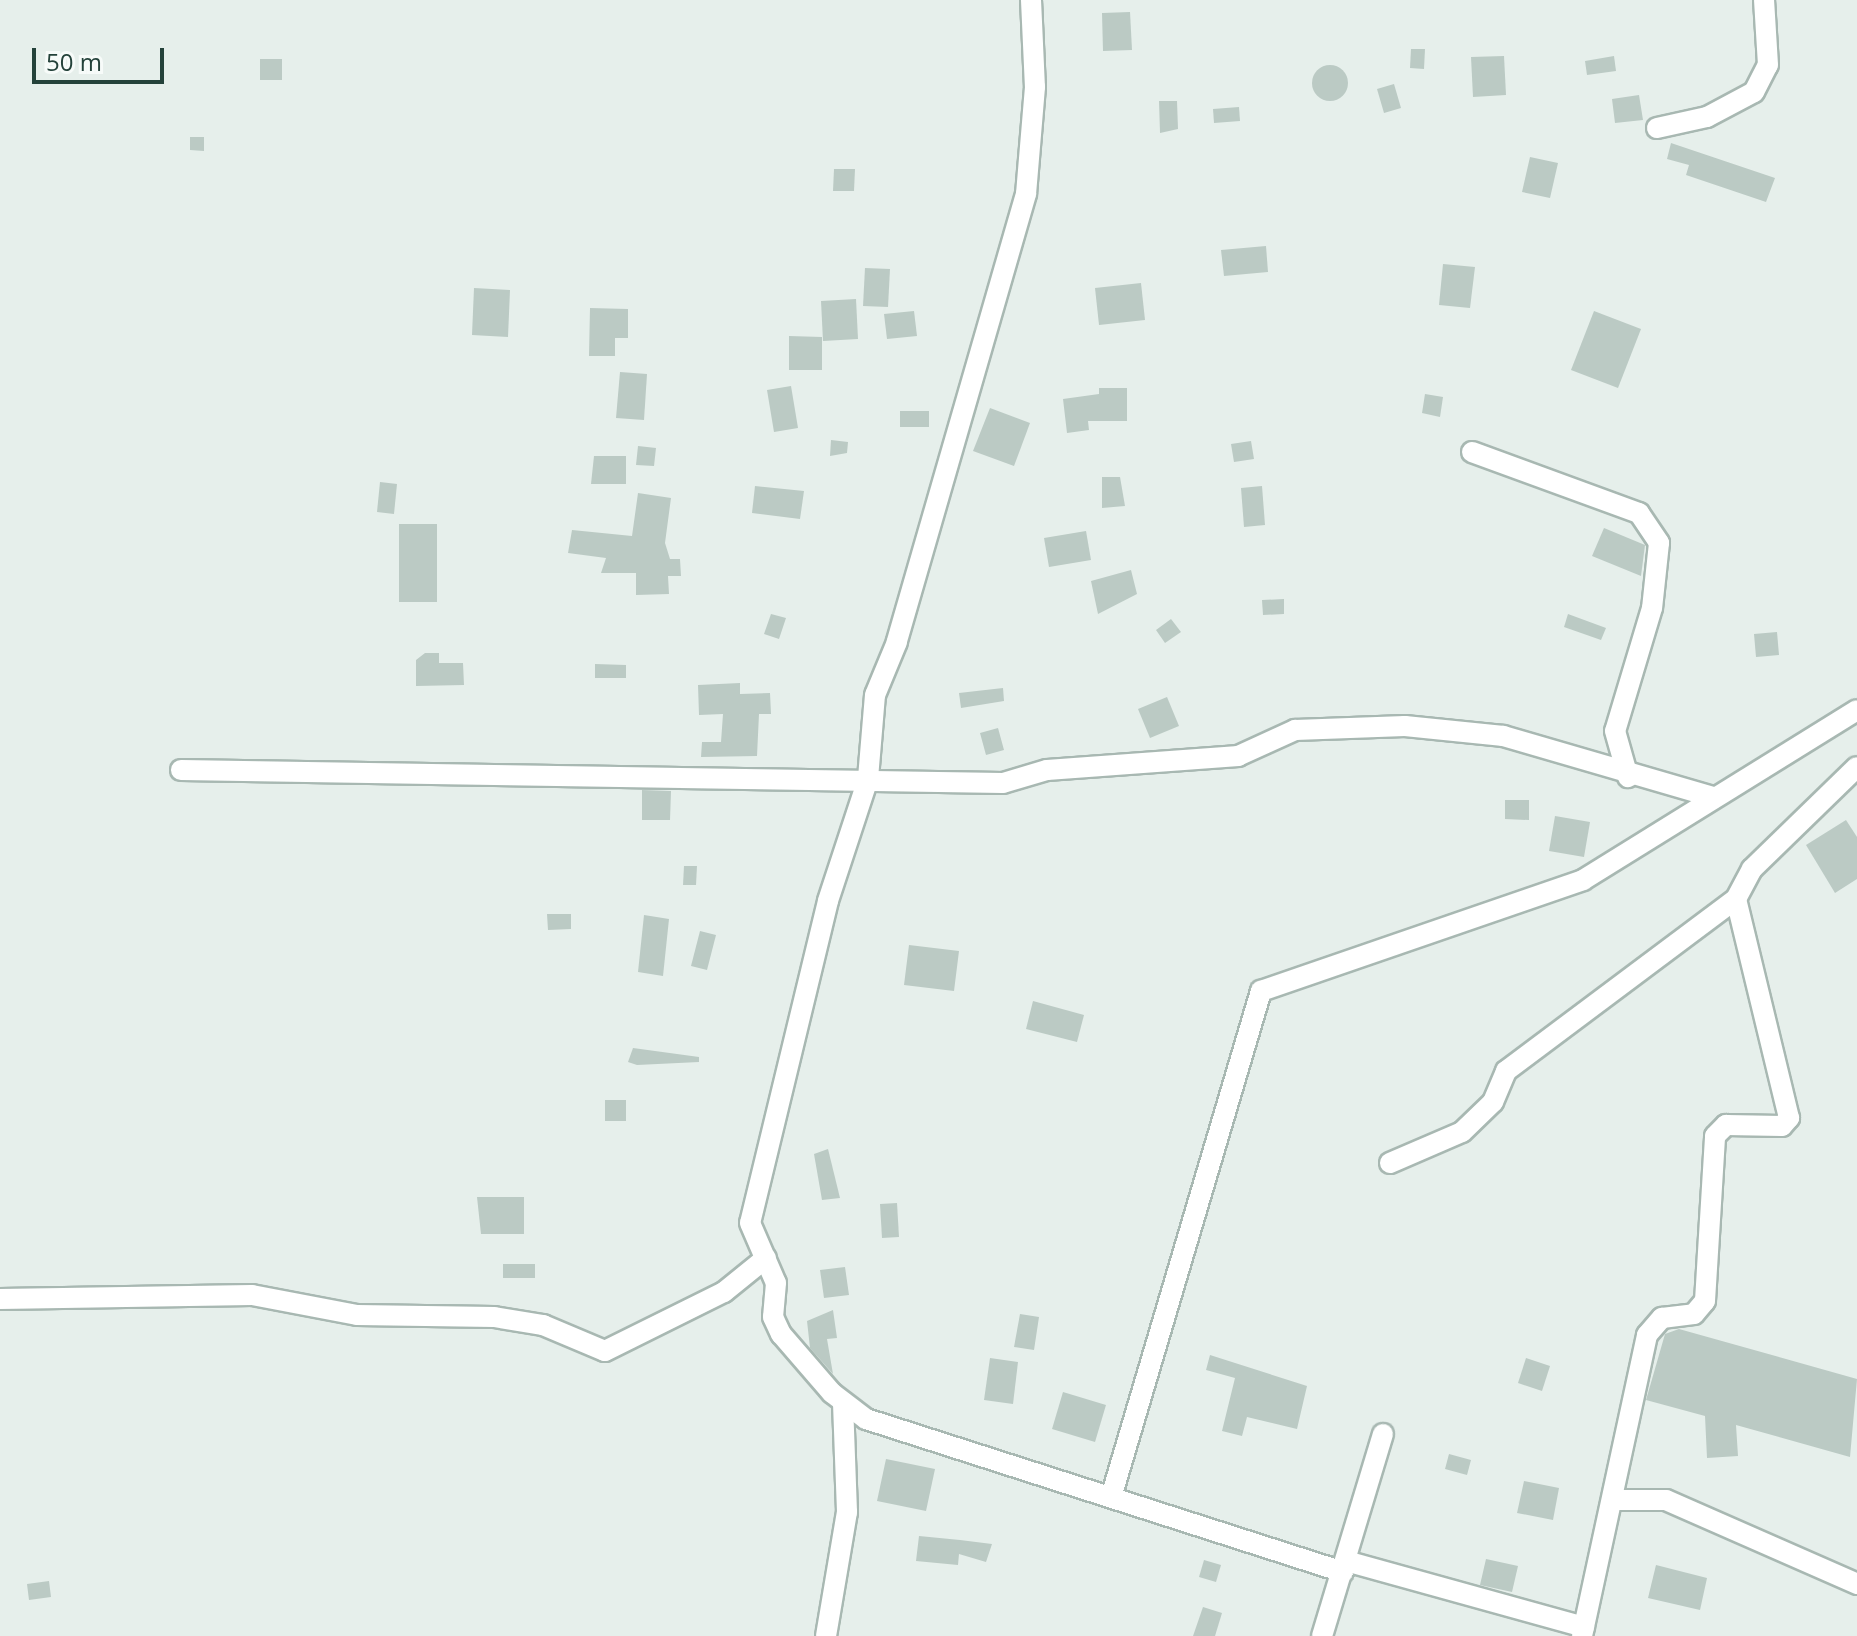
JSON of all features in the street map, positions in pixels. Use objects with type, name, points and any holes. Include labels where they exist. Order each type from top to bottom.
[{"type":"street","points":[[1031,0],[1035,87],[1026,194],[897,642],[875,695],[868,779],[828,901],[750,1205],[766,1258],[781,1334],[843,1402],[866,1419],[1344,1566],[1583,1631],[1647,1335],[1662,1318],[1694,1314],[1705,1301],[1715,1136],[1726,1125],[1782,1126],[1789,1118],[1736,899]]},
{"type":"street","points":[[1657,128],[1721,113],[1754,92],[1768,65],[1764,0]]},
{"type":"street","points":[[1472,452],[1639,513],[1659,543],[1652,608],[1615,731],[1628,777]]},
{"type":"street","points":[[1112,1494],[1261,991],[1583,880],[1857,710]]},
{"type":"street","points":[[181,770],[1003,783],[1047,770],[1238,756],[1295,730],[1405,726],[1503,736],[1628,777],[1713,797]]},
{"type":"street","points":[[1390,1163],[1462,1132],[1493,1102],[1506,1071],[1736,899],[1752,869],[1857,767]]},
{"type":"street","points":[[0,1299],[252,1295],[357,1315],[519,1321],[605,1351],[724,1292],[766,1258]]},
{"type":"street","points":[[826,1636],[847,1512],[843,1402]]},
{"type":"street","points":[[1322,1636],[1383,1434]]},
{"type":"street","points":[[1612,1500],[1666,1500],[1857,1584]]},
{"type":"building","points":[[1130,12],[1132,50],[1103,51],[1102,13]]},
{"type":"building","points":[[1411,49],[1425,49],[1424,69],[1410,68]]},
{"type":"building","points":[[1504,56],[1506,95],[1473,97],[1471,57]]},
{"type":"building","points":[[1614,56],[1616,71],[1587,75],[1585,61]]},
{"type":"building","points":[[260,59],[282,59],[282,80],[260,80]]},
{"type":"building","points":[[1330,65],[1343,70],[1348,83],[1343,96],[1330,101],[1317,96],[1312,83],[1317,70]]},
{"type":"building","points":[[1394,84],[1401,108],[1384,113],[1377,89]]},
{"type":"building","points":[[1639,95],[1643,120],[1615,123],[1612,99]]},
{"type":"building","points":[[1159,101],[1177,101],[1178,129],[1160,133]]},
{"type":"building","points":[[1239,107],[1240,121],[1214,123],[1213,109]]},
{"type":"building","points":[[190,137],[204,137],[204,151],[190,150]]},
{"type":"building","points":[[1671,143],[1775,178],[1766,202],[1686,175],[1689,165],[1667,159]]},
{"type":"building","points":[[1530,157],[1558,163],[1550,198],[1522,192]]},
{"type":"building","points":[[834,169],[855,169],[854,191],[833,191]]},
{"type":"building","points":[[1266,246],[1268,272],[1224,276],[1221,250]]},
{"type":"building","points":[[1443,264],[1475,267],[1470,308],[1439,305]]},
{"type":"building","points":[[865,268],[890,269],[888,307],[863,306]]},
{"type":"building","points":[[1141,283],[1145,320],[1099,325],[1095,288]]},
{"type":"building","points":[[474,288],[510,290],[508,337],[472,335]]},
{"type":"building","points":[[856,299],[858,339],[823,341],[821,301]]},
{"type":"building","points":[[590,308],[628,309],[628,338],[615,338],[615,356],[589,356]]},
{"type":"building","points":[[914,311],[917,336],[887,339],[884,314]]},
{"type":"building","points":[[1594,311],[1641,329],[1618,388],[1571,370]]},
{"type":"building","points":[[789,336],[822,337],[822,370],[789,370]]},
{"type":"building","points":[[620,372],[647,374],[644,420],[616,418]]},
{"type":"building","points":[[791,386],[798,428],[774,432],[767,390]]},
{"type":"building","points":[[1099,388],[1127,388],[1127,421],[1088,421],[1089,430],[1067,433],[1063,399],[1099,394]]},
{"type":"building","points":[[1425,394],[1443,397],[1440,417],[1422,413]]},
{"type":"building","points":[[990,408],[1030,423],[1014,466],[973,451]]},
{"type":"building","points":[[900,411],[929,411],[929,427],[900,427]]},
{"type":"building","points":[[831,440],[848,442],[847,453],[830,456]]},
{"type":"building","points":[[1251,441],[1254,459],[1234,462],[1231,444]]},
{"type":"building","points":[[638,446],[656,448],[654,466],[636,465]]},
{"type":"building","points":[[594,456],[626,456],[626,484],[591,484]]},
{"type":"building","points":[[1102,477],[1120,477],[1125,506],[1102,508]]},
{"type":"building","points":[[380,482],[397,484],[394,514],[377,512]]},
{"type":"building","points":[[755,486],[804,491],[800,519],[752,513]]},
{"type":"building","points":[[1262,486],[1265,525],[1244,527],[1241,488]]},
{"type":"building","points":[[638,493],[671,498],[665,543],[670,559],[680,559],[681,576],[668,576],[669,594],[636,595],[636,573],[601,573],[606,558],[568,553],[572,530],[632,536]]},
{"type":"building","points":[[399,524],[437,524],[437,602],[399,602]]},
{"type":"building","points":[[1604,528],[1645,545],[1641,576],[1592,556]]},
{"type":"building","points":[[1086,531],[1091,560],[1049,567],[1044,538]]},
{"type":"building","points":[[1131,570],[1137,594],[1098,614],[1091,581]]},
{"type":"building","points":[[1284,599],[1284,614],[1263,615],[1262,600]]},
{"type":"building","points":[[771,614],[786,618],[779,639],[764,634]]},
{"type":"building","points":[[1568,614],[1606,628],[1601,640],[1564,627]]},
{"type":"building","points":[[1171,619],[1181,632],[1165,643],[1156,630]]},
{"type":"building","points":[[1777,632],[1779,655],[1756,657],[1754,634]]},
{"type":"building","points":[[425,653],[439,653],[439,663],[463,663],[464,685],[416,686],[416,660]]},
{"type":"building","points":[[595,664],[626,665],[626,678],[595,678]]},
{"type":"building","points":[[740,683],[740,694],[770,693],[771,714],[759,714],[757,756],[701,757],[702,742],[721,742],[723,714],[699,715],[698,685]]},
{"type":"building","points":[[1003,688],[1004,701],[961,708],[959,693]]},
{"type":"building","points":[[1167,697],[1179,726],[1150,738],[1138,709]]},
{"type":"building","points":[[998,728],[1004,750],[986,755],[980,733]]},
{"type":"building","points":[[642,790],[671,791],[670,820],[642,820]]},
{"type":"building","points":[[1505,800],[1529,800],[1529,820],[1505,819]]},
{"type":"building","points":[[1555,816],[1590,822],[1584,857],[1549,851]]},
{"type":"building","points":[[1846,820],[1857,837],[1857,879],[1835,893],[1806,845]]},
{"type":"building","points":[[684,866],[697,866],[696,885],[683,885]]},
{"type":"building","points":[[547,914],[571,914],[571,929],[548,930]]},
{"type":"building","points":[[644,915],[669,919],[663,976],[638,972]]},
{"type":"building","points":[[700,931],[716,935],[707,970],[691,966]]},
{"type":"building","points":[[909,945],[959,951],[954,991],[904,985]]},
{"type":"building","points":[[1033,1001],[1084,1015],[1077,1042],[1026,1029]]},
{"type":"building","points":[[633,1048],[699,1057],[699,1062],[637,1065],[628,1062]]},
{"type":"building","points":[[605,1100],[626,1100],[626,1121],[605,1121]]},
{"type":"building","points":[[828,1149],[840,1198],[822,1200],[814,1154]]},
{"type":"building","points":[[477,1197],[524,1197],[524,1234],[481,1234]]},
{"type":"building","points":[[897,1203],[899,1237],[882,1238],[880,1204]]},
{"type":"building","points":[[503,1264],[535,1264],[535,1278],[503,1278]]},
{"type":"building","points":[[845,1267],[849,1295],[824,1298],[820,1270]]},
{"type":"building","points":[[833,1310],[837,1338],[827,1339],[833,1374],[810,1348],[807,1321]]},
{"type":"building","points":[[1020,1314],[1039,1317],[1034,1350],[1014,1347]]},
{"type":"building","points":[[1679,1329],[1857,1379],[1850,1457],[1736,1425],[1738,1456],[1707,1458],[1705,1416],[1646,1400],[1665,1334]]},
{"type":"building","points":[[1210,1355],[1307,1386],[1297,1429],[1247,1417],[1242,1436],[1222,1431],[1235,1378],[1206,1370]]},
{"type":"building","points":[[990,1358],[1018,1362],[1013,1404],[984,1400]]},
{"type":"building","points":[[1526,1358],[1550,1366],[1542,1391],[1518,1383]]},
{"type":"building","points":[[1063,1392],[1106,1405],[1095,1442],[1052,1429]]},
{"type":"building","points":[[1449,1454],[1471,1460],[1467,1475],[1445,1469]]},
{"type":"building","points":[[886,1459],[935,1469],[926,1511],[877,1501]]},
{"type":"building","points":[[1524,1481],[1559,1488],[1553,1520],[1517,1513]]},
{"type":"building","points":[[919,1536],[992,1544],[986,1562],[959,1554],[958,1565],[916,1561]]},
{"type":"building","points":[[1486,1559],[1518,1566],[1512,1592],[1480,1585]]},
{"type":"building","points":[[1204,1560],[1221,1565],[1216,1582],[1199,1577]]},
{"type":"building","points":[[1656,1565],[1707,1578],[1700,1610],[1648,1598]]},
{"type":"building","points":[[49,1581],[51,1597],[29,1600],[27,1584]]},
{"type":"building","points":[[1203,1607],[1222,1613],[1215,1636],[1193,1636]]}]
